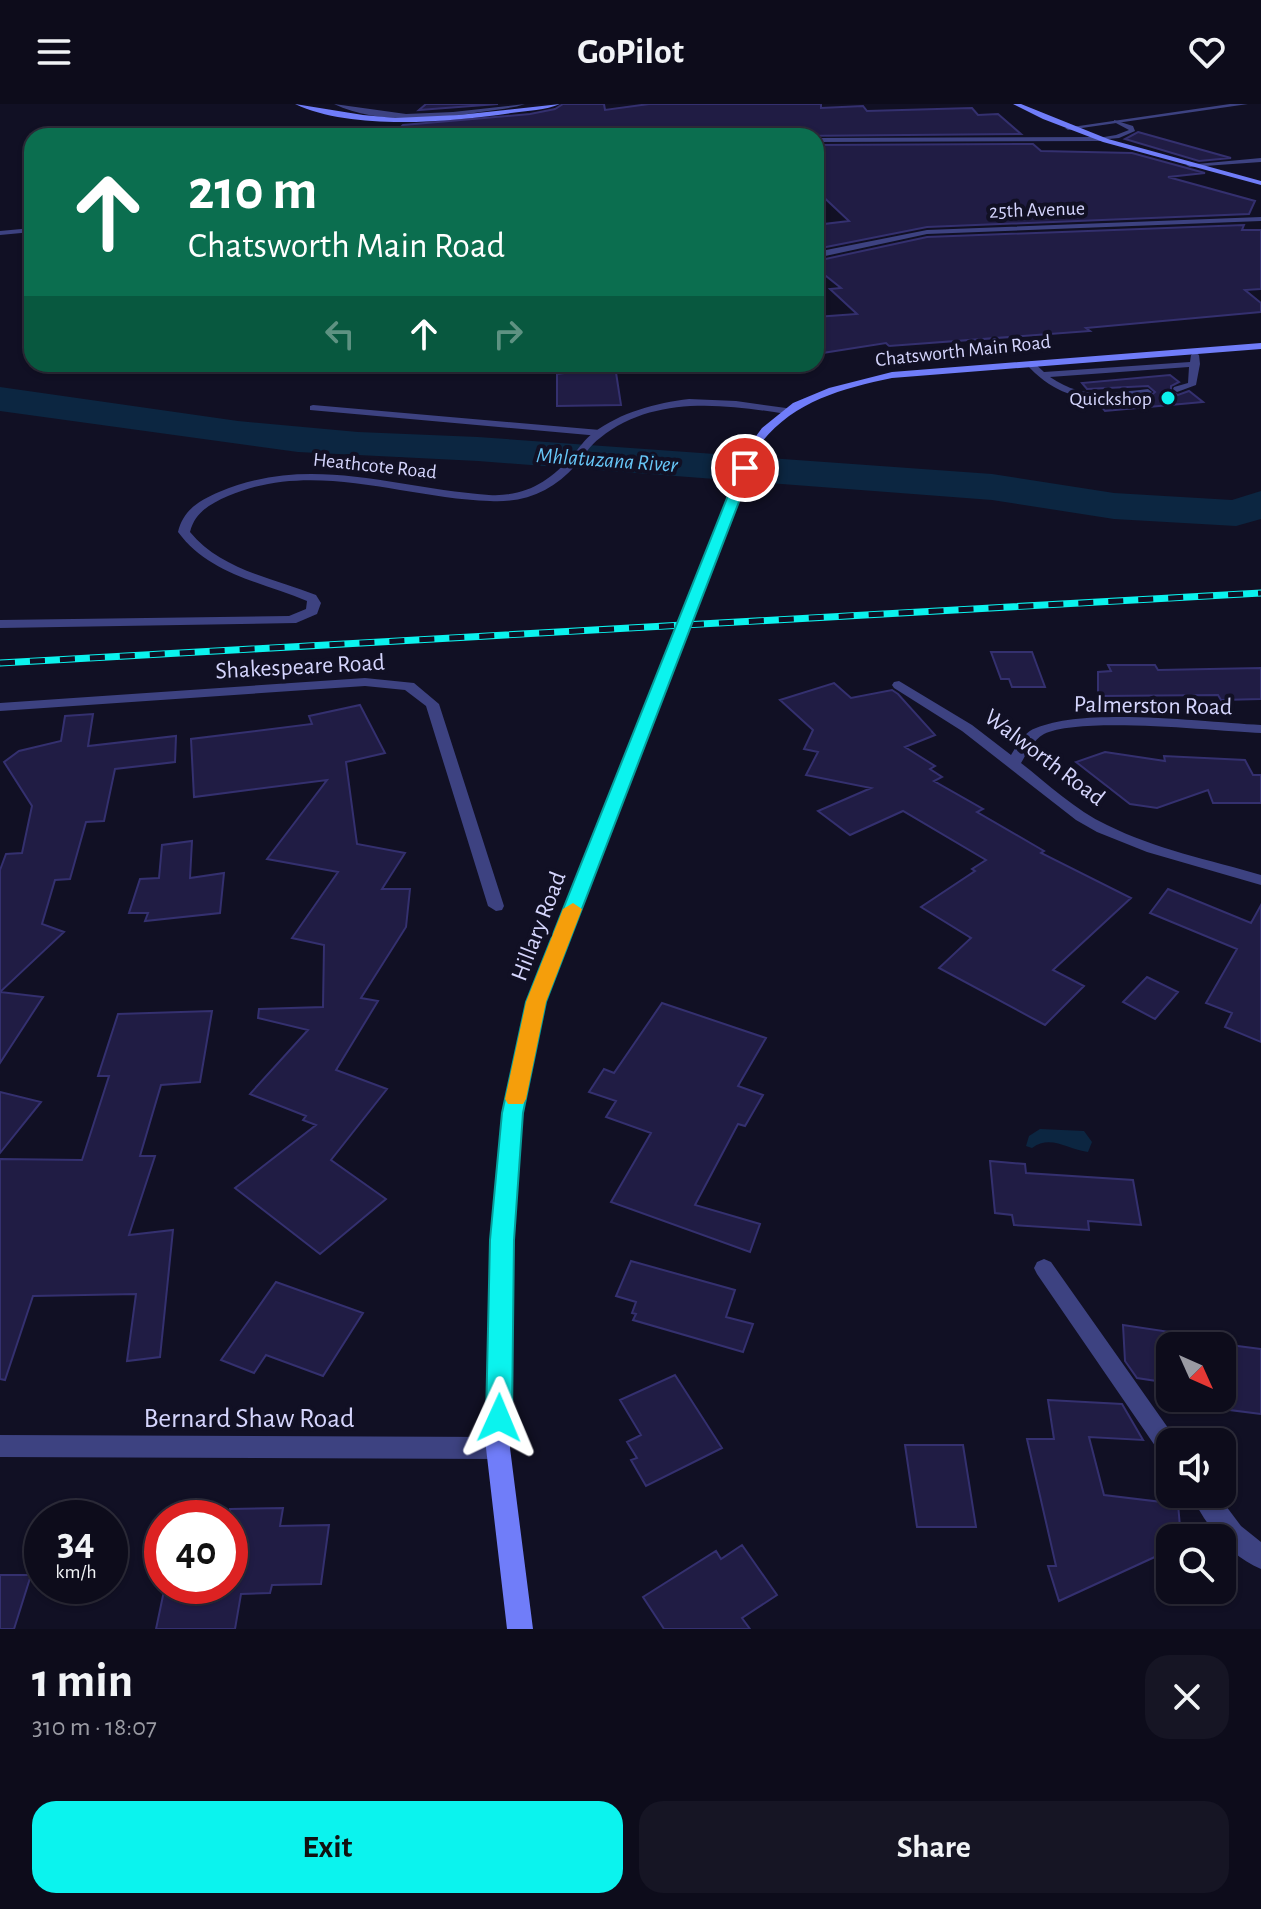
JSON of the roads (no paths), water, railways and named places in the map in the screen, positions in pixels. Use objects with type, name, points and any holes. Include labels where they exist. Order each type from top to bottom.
[{"type":"street","points":[[298,104],[360,118],[409,121],[473,117],[557,104]]},
{"type":"street","points":[[1016,104],[1100,139],[1258,181]]},
{"type":"street","points":[[1068,128],[1245,104]]},
{"type":"street","points":[[824,140],[1100,139]]},
{"type":"street","points":[[1190,165],[1261,161]]},
{"type":"street","name":"25th Avenue","points":[[824,253],[927,232],[1261,219]]},
{"type":"street","points":[[0,233],[24,231]]},
{"type":"street","name":"Chatsworth Main Road","points":[[679,638],[753,447],[765,428],[786,411],[838,387],[892,375],[1261,346]]},
{"type":"street","name":"Heathcote Road","points":[[0,624],[277,621],[304,617],[312,611],[315,603],[312,598],[245,575],[193,546],[184,532],[186,519],[200,505],[222,493],[252,483],[316,476],[509,498],[543,490],[558,481],[596,436],[643,412],[694,401],[720,400],[786,411]]},
{"type":"street","name":"Hillary Road","points":[[520,1629],[498,1448],[502,1240],[513,1113],[536,1002],[679,638]]},
{"type":"street","name":"Shakespeare Road","points":[[0,707],[365,682],[409,686],[432,704],[496,906]]},
{"type":"street","name":"Walworth Road","points":[[899,685],[967,728],[1081,817],[1102,829],[1153,849],[1261,880]]},
{"type":"street","name":"Palmerston Road","points":[[1013,764],[1028,739],[1037,733],[1071,723],[1261,729]]},
{"type":"street","points":[[1044,1268],[1156,1429]]},
{"type":"street","name":"Bernard Shaw Road","points":[[0,1446],[498,1448]]},
{"type":"street","points":[[1213,1508],[1232,1534],[1261,1557]]},
{"type":"lane","points":[[337,104],[378,113],[416,115],[522,104]]},
{"type":"lane","points":[[1100,139],[1132,131],[1131,127],[1116,121]]},
{"type":"lane","points":[[1177,389],[1192,385],[1195,351]]},
{"type":"lane","points":[[1029,363],[1053,386],[1082,396],[1148,392]]},
{"type":"lane","points":[[1040,375],[1196,364]]},
{"type":"lane","points":[[313,408],[596,436]]},
{"type":"water","points":[[1040,1129],[1084,1131],[1092,1142],[1088,1152],[1046,1142],[1032,1148],[1026,1146],[1029,1136]]},
{"type":"waterway","name":"Mhlatuzana River","points":[[0,399],[238,433],[358,445],[478,449],[992,487],[1114,506],[1236,513],[1261,504]]},
{"type":"railway","points":[[0,663],[1261,593]]},
{"type":"place","name":"Quickshop","points":[[1168,398]]}]
